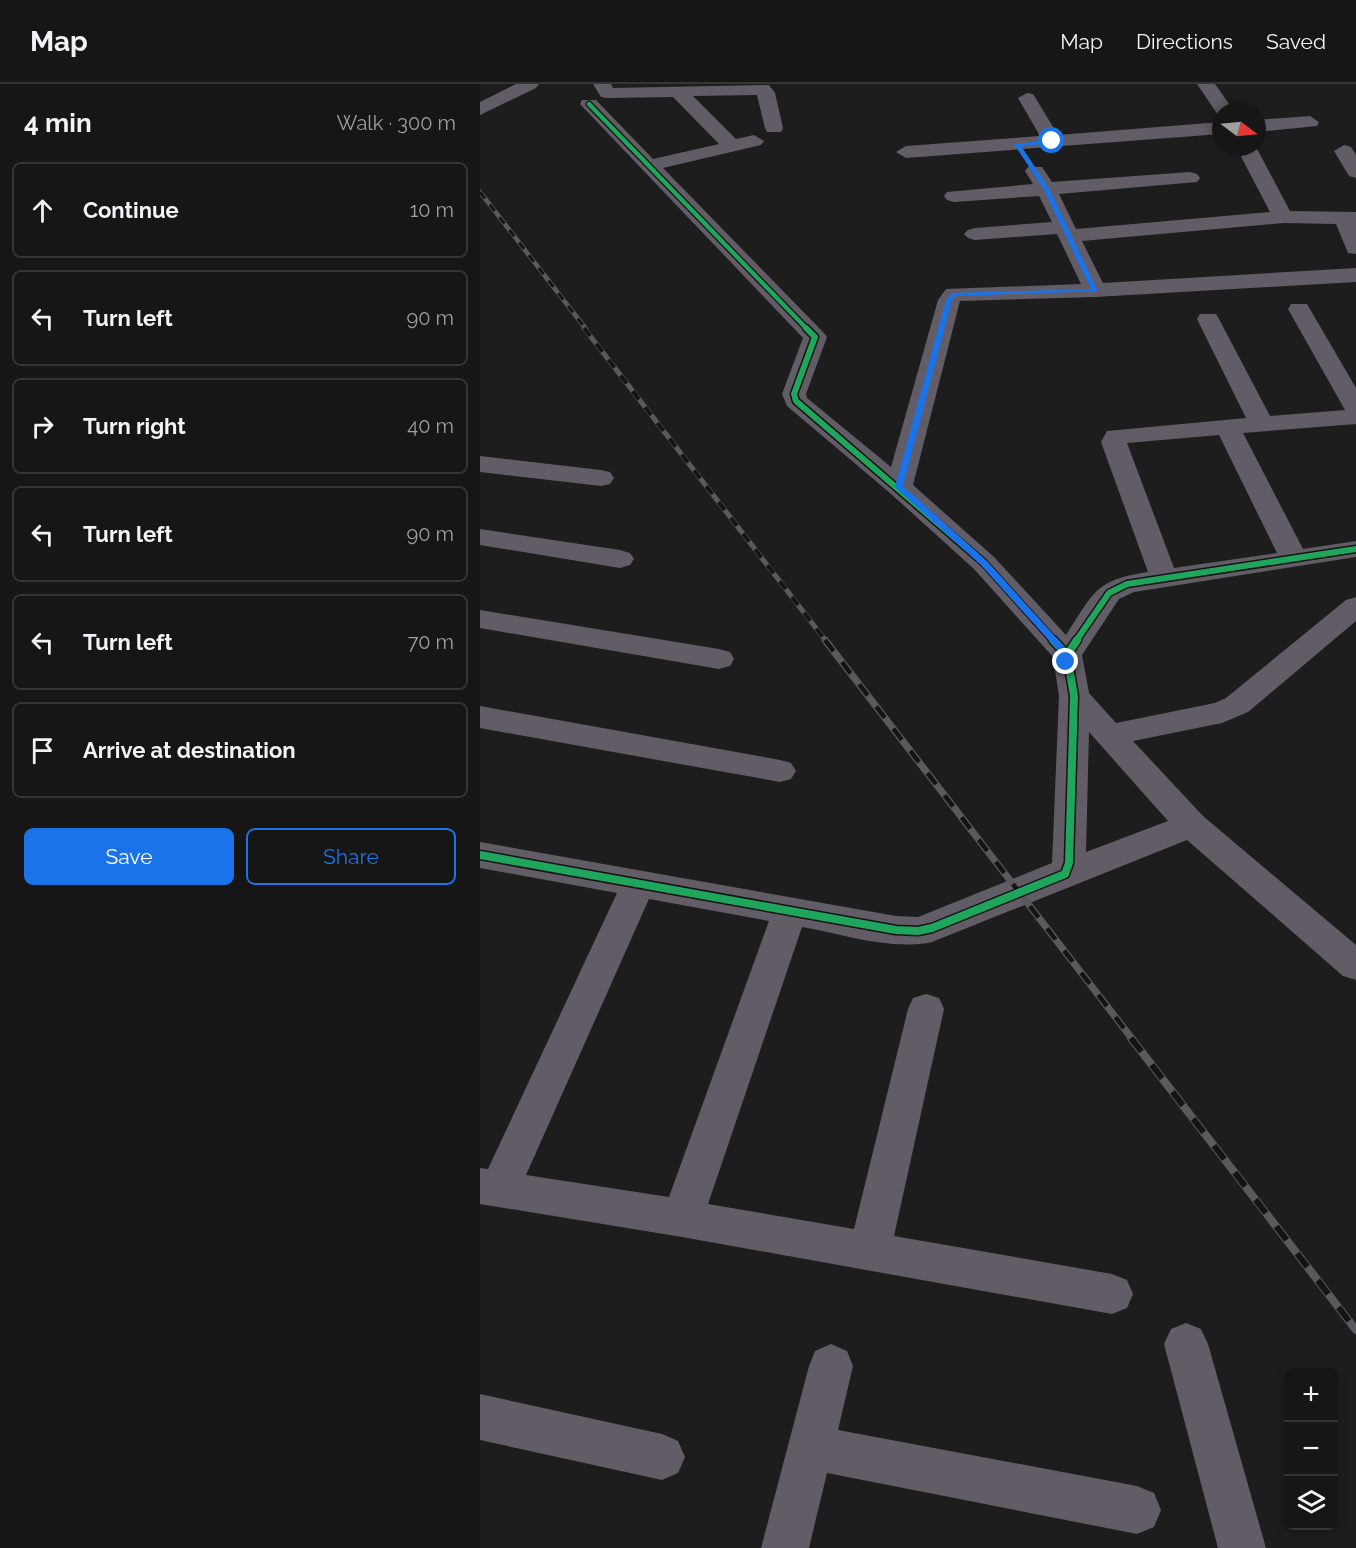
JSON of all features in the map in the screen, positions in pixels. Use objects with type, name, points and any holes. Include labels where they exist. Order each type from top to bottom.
[{"type":"street","points":[[480,109],[530,84]]},
{"type":"street","points":[[1206,84],[1219,102]]},
{"type":"street","points":[[596,94],[767,86],[774,128]]},
{"type":"street","points":[[677,91],[731,146]]},
{"type":"street","points":[[596,94],[648,165],[815,337],[794,394],[796,401],[899,487],[984,563],[1067,655],[1074,696],[1069,863],[1065,874]]},
{"type":"street","points":[[1027,98],[1052,141]]},
{"type":"street","points":[[1266,125],[1310,122]]},
{"type":"street","points":[[906,152],[1212,130]]},
{"type":"street","points":[[648,165],[754,141]]},
{"type":"street","points":[[1017,144],[1046,188],[1095,291]]},
{"type":"street","points":[[1344,152],[1356,172]]},
{"type":"street","points":[[1251,156],[1283,217]]},
{"type":"street","points":[[954,196],[1190,178]]},
{"type":"street","points":[[975,234],[1067,232],[1283,217],[1350,218],[1356,248]]},
{"type":"street","points":[[899,487],[949,300],[954,294],[1095,291],[1356,275]]},
{"type":"street","points":[[1164,578],[1113,442],[1116,436],[1261,424],[1353,421],[1299,309]]},
{"type":"street","points":[[1208,319],[1261,424]]},
{"type":"street","points":[[1227,427],[1294,559]]},
{"type":"street","points":[[480,464],[602,478]]},
{"type":"street","points":[[480,537],[620,559]]},
{"type":"street","points":[[1067,655],[1109,593],[1126,584],[1356,549]]},
{"type":"street","points":[[1110,735],[1222,712],[1237,705],[1356,606]]},
{"type":"street","points":[[480,619],[719,659]]},
{"type":"street","points":[[1074,696],[1191,825],[1356,966]]},
{"type":"street","points":[[480,717],[780,771]]},
{"type":"street","points":[[485,864],[638,884],[896,930],[918,931],[1191,825]]},
{"type":"street","points":[[638,884],[489,1187],[870,1250],[1112,1294]]},
{"type":"street","points":[[682,1218],[790,911]]},
{"type":"street","points":[[870,1250],[926,1009]]},
{"type":"street","points":[[1186,1344],[1242,1548]]},
{"type":"street","points":[[785,1548],[831,1366]]},
{"type":"street","points":[[480,1417],[662,1457]]},
{"type":"street","points":[[809,1447],[1137,1510]]},
{"type":"railway","points":[[480,192],[586,329]]},
{"type":"railway","points":[[584,328],[826,641]]},
{"type":"railway","points":[[825,640],[1133,1040]]},
{"type":"railway","points":[[1131,1038],[1356,1330]]},
{"type":"cycle path","points":[[589,104],[815,337],[794,394],[796,401],[899,487],[984,563],[1067,655]]},
{"type":"cycle path","points":[[480,855],[896,930],[918,931],[932,928],[1065,874],[1069,863],[1074,696],[1067,655],[1109,593],[1127,584],[1356,549]]},
{"type":"route","points":[[1052,141],[1017,144],[1046,188],[1095,291],[963,292],[954,294],[949,300],[899,487],[984,563],[1067,655],[1066,662]]}]
